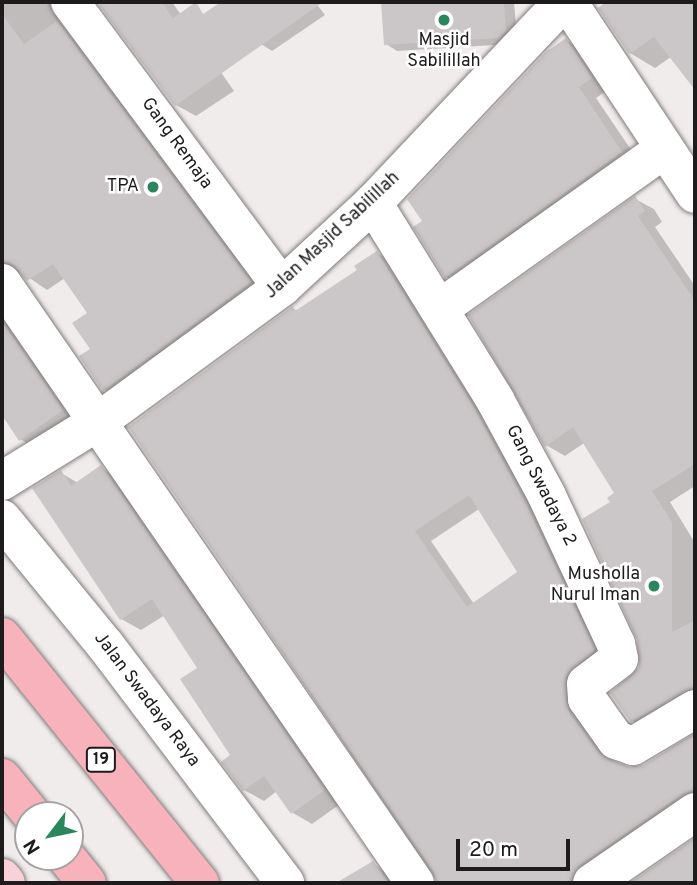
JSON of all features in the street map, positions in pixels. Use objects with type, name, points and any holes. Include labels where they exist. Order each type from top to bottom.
[{"type":"highway","name":"19","points":[[2,637],[200,883]]},
{"type":"highway","points":[[2,778],[21,801]]},
{"type":"main road","points":[[2,877],[6,883]]},
{"type":"street","name":"Gang Remaja","points":[[70,2],[282,287]]},
{"type":"street","name":"Jalan Masjid Sabilillah","points":[[2,481],[99,421],[282,287],[373,203],[565,2]]},
{"type":"street","points":[[565,2],[695,194]]},
{"type":"street","points":[[442,307],[664,149]]},
{"type":"street","name":"Gang Swadaya 2","points":[[373,203],[442,307],[546,494],[618,650],[614,667],[586,684],[587,699],[615,740],[634,746],[695,709]]},
{"type":"street","points":[[2,283],[415,883]]},
{"type":"street","name":"Jalan Swadaya Raya","points":[[2,519],[106,646],[285,883]]},
{"type":"street","points":[[592,883],[695,812]]},
{"type":"building","points":[[104,2],[162,2],[173,18],[196,2],[203,14],[221,2],[323,2],[175,106],[99,5]]},
{"type":"building","name":"Masjid Sabilillah","points":[[381,2],[504,2],[506,31],[499,38],[384,45]]},
{"type":"building","points":[[606,2],[695,2],[695,90],[654,37],[629,54],[598,8]]},
{"type":"building","points":[[2,14],[24,44],[57,21],[251,282],[103,391],[79,356],[90,349],[72,323],[87,313],[53,264],[27,281],[12,264],[2,261]]},
{"type":"building","points":[[566,38],[592,78],[579,87],[622,152],[445,278],[413,227],[422,221],[407,199],[546,52]]},
{"type":"building","points":[[635,196],[645,211],[638,216],[695,301],[695,464],[652,491],[672,522],[672,632],[695,620],[695,687],[631,722],[610,693],[639,667],[637,640],[582,519],[610,502],[607,498],[614,493],[573,427],[545,447],[468,315]]},
{"type":"building","points":[[377,251],[476,411],[526,504],[595,650],[566,676],[569,712],[599,753],[626,767],[644,765],[695,734],[695,790],[683,794],[580,865],[570,883],[437,883],[433,871],[128,427],[293,306],[295,311],[357,270],[354,266]],"holes":[[[469,495],[517,572],[467,607],[415,531]]]},
{"type":"building","points":[[2,321],[63,410],[19,441],[2,415]]},
{"type":"building","points":[[101,465],[325,790],[291,814],[264,776],[243,791],[221,762],[230,755],[180,679],[197,668],[152,599],[120,620],[32,488],[61,470],[71,486]]},
{"type":"building","points":[[695,838],[695,883],[630,883]]},
{"type":"building","points":[[373,861],[389,883],[336,883]]},
{"type":"place","name":"Masjid Sabilillah","points":[[444,20]]},
{"type":"place","name":"TPA","points":[[153,187]]},
{"type":"place","name":"Musholla Nurul Iman","points":[[654,586]]}]
